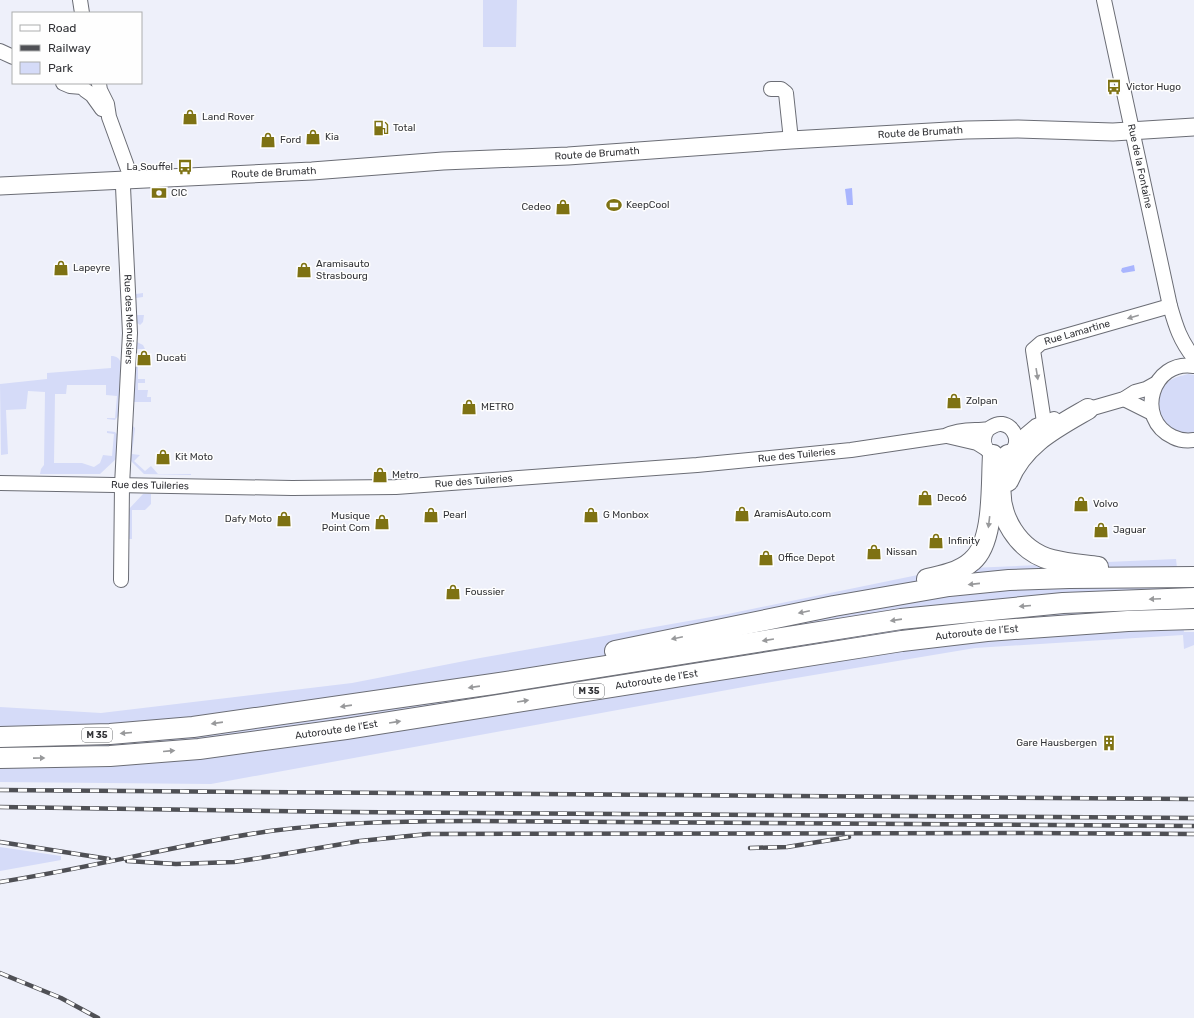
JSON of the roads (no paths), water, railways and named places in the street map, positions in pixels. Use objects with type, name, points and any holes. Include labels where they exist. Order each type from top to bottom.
[{"type":"highway","points":[[1003,509],[1008,482],[1018,462],[1026,451],[1035,442],[1058,426],[1088,409]]},
{"type":"highway","points":[[1000,450],[1001,496],[1003,509],[1010,527],[1019,541],[1032,552],[1052,560],[1068,563],[1174,578]]},
{"type":"highway","points":[[834,606],[849,597],[878,589],[945,575],[972,561],[984,544],[988,530],[1000,450]]},
{"type":"highway","points":[[582,669],[603,654],[834,606],[948,586],[1009,580],[1194,577]]},
{"type":"highway","name":"M 35","points":[[0,736],[110,734],[193,727],[485,685],[908,618],[1063,603],[1194,598]]},
{"type":"highway","name":"Autoroute de l’Est","points":[[0,758],[110,756],[199,749],[354,728],[902,642],[995,630],[1128,621],[1194,619]]},
{"type":"main road","name":"Route de Brumath","points":[[0,186],[312,171],[443,162],[568,156],[791,140],[984,130],[1018,129],[1113,132],[1194,127]]},
{"type":"street","points":[[71,0],[72,12]]},
{"type":"street","points":[[80,0],[82,12]]},
{"type":"street","name":"Rue de la Fontaine","points":[[1104,0],[1170,306],[1177,331],[1194,358]]},
{"type":"street","points":[[0,51],[12,57]]},
{"type":"street","points":[[65,84],[93,90],[99,84]]},
{"type":"street","points":[[99,84],[100,90],[107,104],[109,117]]},
{"type":"street","points":[[82,87],[92,95],[109,117]]},
{"type":"street","points":[[771,89],[781,89],[786,94],[791,140]]},
{"type":"street","name":"Rue des Menuisiers","points":[[109,117],[129,172],[123,187],[130,333],[122,485],[121,580]]},
{"type":"street","name":"Rue Lamartine","points":[[1040,424],[1033,350],[1041,343],[1170,306]]},
{"type":"street","name":"Rue de la Fontaine","points":[[1168,372],[1177,360],[1177,331]]},
{"type":"street","name":"Rue de la Fontaine","points":[[1155,384],[1165,374],[1178,366],[1194,366]]},
{"type":"street","points":[[1155,384],[1151,398],[1152,413],[1158,426],[1167,434],[1178,439],[1192,441]]},
{"type":"street","name":"Rue des Tuileries","points":[[0,483],[287,488],[396,487],[697,465],[851,450],[945,436],[956,431],[988,429],[996,424],[1009,427],[1040,424],[1124,399],[1135,392],[1146,389],[1155,384]]},
{"type":"street","points":[[1124,399],[1152,413]]},
{"type":"street","name":"Rue des Tuileries","points":[[945,436],[1000,450],[1040,424]]},
{"type":"street","points":[[988,429],[984,437],[1000,450],[1015,434],[1009,427]]},
{"type":"water","points":[[852,188],[853,205],[847,205],[845,189]]},
{"type":"water","points":[[1134,265],[1135,271],[1123,273],[1121,271],[1122,268]]},
{"type":"railway","points":[[0,790],[1194,799]]},
{"type":"railway","points":[[0,807],[348,812],[1194,818]]},
{"type":"railway","points":[[0,882],[68,870],[236,836],[296,828],[373,823],[475,821],[1194,826]]},
{"type":"railway","points":[[127,861],[176,864],[234,862],[360,841],[428,834],[1194,834]]},
{"type":"railway","points":[[750,848],[787,847],[849,837]]},
{"type":"railway","points":[[0,842],[109,859]]},
{"type":"railway","points":[[0,973],[61,998],[98,1018]]},
{"type":"place","name":"Victor Hugo","points":[[1114,87]]},
{"type":"place","name":"Land Rover","points":[[190,117]]},
{"type":"place","name":"Total","points":[[381,128]]},
{"type":"place","name":"Kia","points":[[313,137]]},
{"type":"place","name":"Ford","points":[[268,140]]},
{"type":"place","name":"La Souffel","points":[[185,167]]},
{"type":"place","name":"CIC","points":[[159,193]]},
{"type":"place","name":"KeepCool","points":[[614,205]]},
{"type":"place","name":"Cedeo","points":[[563,207]]},
{"type":"place","name":"Lapeyre","points":[[61,268]]},
{"type":"place","name":"Aramisauto Strasbourg","points":[[304,270]]},
{"type":"place","name":"Ducati","points":[[144,358]]},
{"type":"place","name":"Zolpan","points":[[954,401]]},
{"type":"place","name":"METRO","points":[[469,407]]},
{"type":"place","name":"Kit Moto","points":[[163,457]]},
{"type":"place","name":"Metro","points":[[380,475]]},
{"type":"place","name":"Deco6","points":[[925,498]]},
{"type":"place","name":"Volvo","points":[[1081,504]]},
{"type":"place","name":"AramisAuto.com","points":[[742,514]]},
{"type":"place","name":"Pearl","points":[[431,515]]},
{"type":"place","name":"G Monbox","points":[[591,515]]},
{"type":"place","name":"Dafy Moto","points":[[284,519]]},
{"type":"place","name":"Musique Point Com","points":[[382,522]]},
{"type":"place","name":"Jaguar","points":[[1101,530]]},
{"type":"place","name":"Infinity","points":[[936,541]]},
{"type":"place","name":"Nissan","points":[[874,552]]},
{"type":"place","name":"Office Depot","points":[[766,558]]},
{"type":"place","name":"Foussier","points":[[453,592]]},
{"type":"place","name":"Gare Hausbergen","points":[[1109,743]]}]
